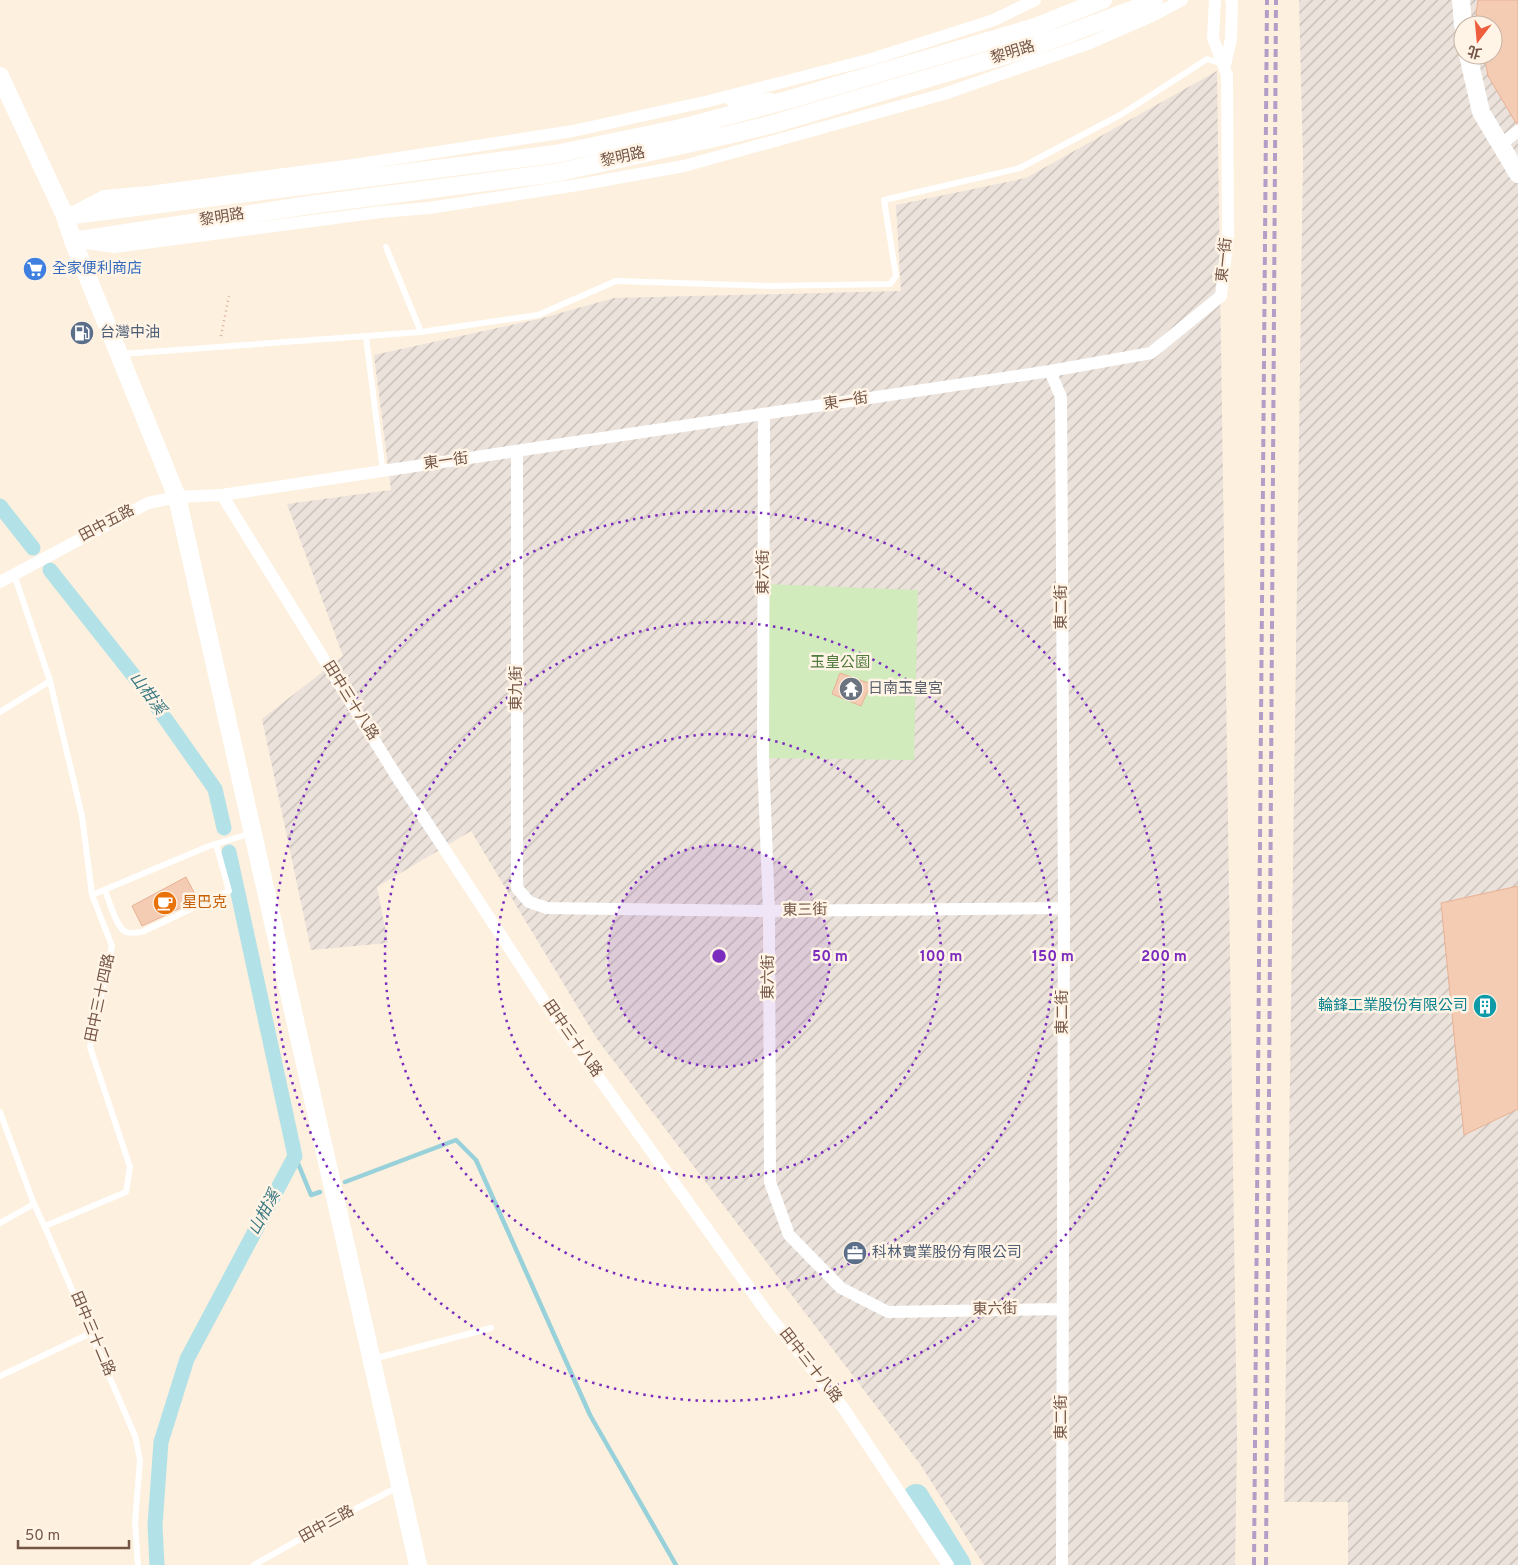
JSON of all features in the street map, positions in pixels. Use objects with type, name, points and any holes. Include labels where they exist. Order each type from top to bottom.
[{"type":"street","points":[[65,216],[104,196],[159,191],[573,132],[872,59],[994,20],[1035,0]]},
{"type":"street","name":"黎明路","points":[[65,216],[554,154],[681,128],[791,99],[1035,27],[1103,0]]},
{"type":"street","name":"黎明路","points":[[73,241],[310,205],[555,173],[728,135],[776,132],[1030,48],[1154,0]]},
{"type":"street","points":[[73,241],[114,248],[381,212],[429,208],[584,184],[684,166],[776,132],[842,123],[944,94],[1090,43],[1154,15],[1182,0]]},
{"type":"street","points":[[1215,0],[1213,38],[1224,65]]},
{"type":"street","points":[[1224,65],[1231,39],[1231,0]]},
{"type":"street","points":[[1461,0],[1462,15]]},
{"type":"street","name":"東一街","points":[[222,496],[1050,371],[1151,353],[1221,296],[1228,236],[1227,75],[1224,65]]},
{"type":"street","points":[[1470,65],[1481,112],[1518,174]]},
{"type":"street","points":[[0,76],[65,216],[73,241],[177,498],[418,1565]]},
{"type":"street","points":[[709,100],[791,99]]},
{"type":"street","points":[[1500,144],[1518,130]]},
{"type":"street","points":[[371,177],[436,152]]},
{"type":"street","points":[[381,212],[414,192]]},
{"type":"street","name":"東二街","points":[[1050,371],[1061,396],[1064,908],[1062,1565]]},
{"type":"street","name":"東六街","points":[[764,414],[764,758],[769,912],[770,1182],[789,1235],[841,1288],[888,1312],[1062,1309]]},
{"type":"street","name":"東九街","points":[[517,452],[517,888],[529,902],[547,908]]},
{"type":"street","name":"田中五路","points":[[0,582],[148,503],[177,498],[222,496]]},
{"type":"street","name":"田中三十八路","points":[[222,496],[397,776],[546,1004],[768,1314],[844,1409],[948,1565]]},
{"type":"street","name":"東三街","points":[[547,908],[769,912],[1064,908]]},
{"type":"lane","points":[[120,354],[421,332],[538,316],[616,281],[768,286],[890,284],[896,276],[884,200],[1020,168],[1122,114],[1207,59],[1224,65]]},
{"type":"lane","points":[[386,247],[421,332]]},
{"type":"lane","points":[[366,337],[383,472]]},
{"type":"lane","name":"田中三十四路","points":[[14,574],[50,681],[82,816],[92,895],[112,946],[90,1047],[130,1167],[126,1192],[45,1226]]},
{"type":"lane","points":[[0,712],[50,681]]},
{"type":"lane","points":[[92,895],[216,844],[253,833]]},
{"type":"lane","points":[[105,890],[120,927],[125,932],[142,932],[229,891],[216,844]]},
{"type":"lane","name":"田中三十二路","points":[[0,1112],[34,1204],[135,1436],[140,1460],[135,1522],[138,1565]]},
{"type":"lane","points":[[0,1223],[34,1204]]},
{"type":"lane","points":[[372,1360],[491,1328]]},
{"type":"lane","points":[[0,1376],[91,1333]]},
{"type":"lane","name":"田中三路","points":[[254,1565],[336,1519],[401,1486]]},
{"type":"path","points":[[219,347],[229,296]]},
{"type":"shaded area","points":[[1300,0],[1518,0],[1518,1565],[1348,1565],[1348,1502],[1284,1502],[1303,158]]},
{"type":"shaded area","points":[[1217,71],[1237,1438],[1235,1565],[984,1565],[920,1464],[597,1039],[471,831],[377,887],[388,943],[311,950],[262,719],[343,656],[287,504],[391,490],[374,355],[539,319],[614,298],[901,291],[896,205],[1026,178]]},
{"type":"green space","name":"玉皇公園","points":[[764,584],[918,590],[914,760],[763,758]]},
{"type":"building","points":[[1478,0],[1518,0],[1518,123],[1516,123],[1488,76],[1486,65],[1503,65],[1503,15],[1476,15]]},
{"type":"building","name":"日南玉皇宮","points":[[840,673],[871,684],[861,706],[832,694]]},
{"type":"building","name":"星巴克","points":[[186,877],[198,900],[142,926],[132,906]]},
{"type":"building","name":"輪鋒工業股份有限公司","points":[[1518,886],[1518,1109],[1464,1135],[1441,903]]},
{"type":"waterway","name":"山柑溪","points":[[0,506],[33,548]]},
{"type":"waterway","name":"山柑溪","points":[[50,570],[145,690],[215,789],[224,828]]},
{"type":"waterway","name":"山柑溪","points":[[157,1565],[155,1525],[161,1442],[187,1359],[295,1156],[229,852]]},
{"type":"waterway","points":[[345,1182],[456,1140],[476,1160],[590,1415],[676,1565]]},
{"type":"waterway","points":[[295,1156],[311,1195],[320,1192]]},
{"type":"waterway","points":[[916,1497],[958,1565]]},
{"type":"railway","points":[[1254,1565],[1267,0]]},
{"type":"railway","points":[[1266,1565],[1276,0]]},
{"type":"place","name":"全家便利商店","points":[[35,269]]},
{"type":"place","name":"台灣中油","points":[[82,333]]},
{"type":"place","name":"日南玉皇宮","points":[[851,689]]},
{"type":"place","name":"星巴克","points":[[165,903]]},
{"type":"place","name":"輪鋒工業股份有限公司","points":[[1485,1006]]},
{"type":"place","name":"科林實業股份有限公司","points":[[855,1253]]}]
